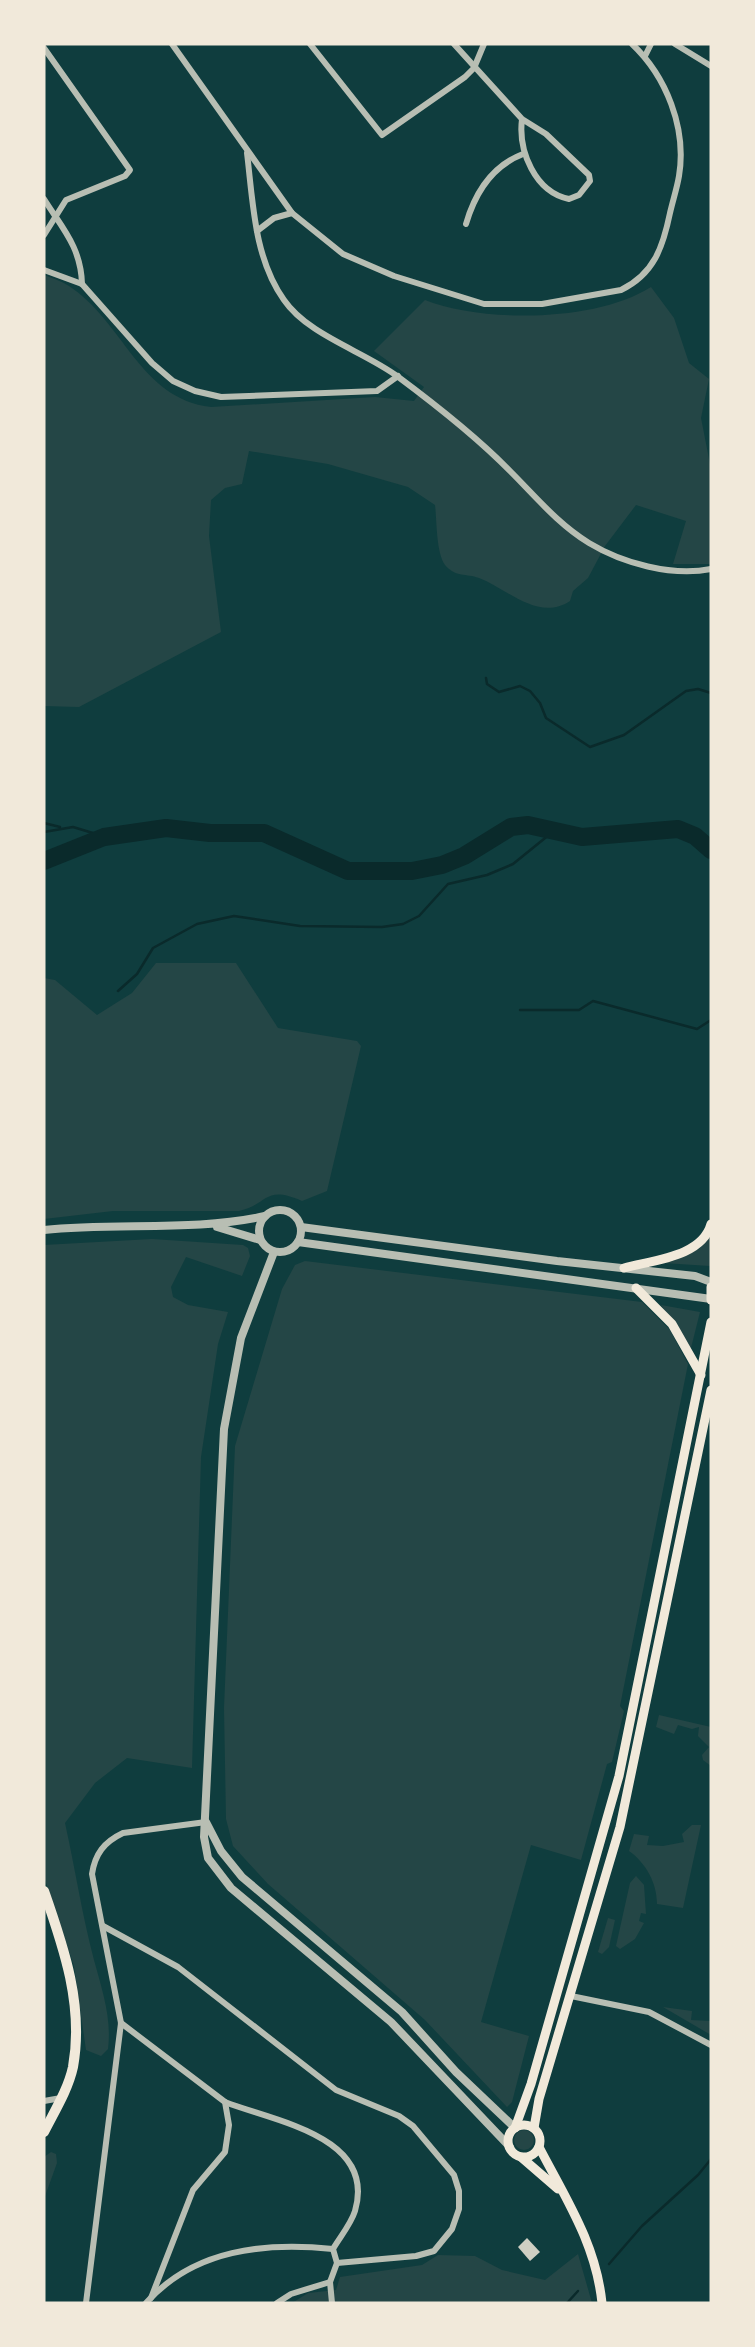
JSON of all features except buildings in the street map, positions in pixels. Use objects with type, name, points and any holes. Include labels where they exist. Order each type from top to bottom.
[{"type":"main road","points":[[624,1268],[694,1248],[706,1238],[711,1224]]},
{"type":"main road","points":[[711,1287],[711,1299]]},
{"type":"main road","points":[[636,1288],[673,1324],[701,1376]]},
{"type":"main road","points":[[562,2192],[510,2147],[509,2137],[535,2070],[619,1776],[711,1322]]},
{"type":"main road","points":[[534,2128],[539,2099],[609,1867],[642,1732],[711,1390]]},
{"type":"main road","points":[[44,1891],[68,1967],[77,2019],[72,2069],[44,2132]]},
{"type":"main road","points":[[514,2128],[524,2124],[534,2128],[540,2137],[539,2147],[595,2260],[602,2303]]},
{"type":"main road","points":[[520,2156],[531,2155],[539,2147]]},
{"type":"street","points":[[172,44],[292,213],[329,245],[355,260],[418,285],[484,304],[542,304],[621,290],[635,283],[654,263],[667,229],[679,176],[680,144],[673,110],[662,81],[645,56],[632,44]]},
{"type":"street","points":[[310,44],[382,135],[466,77],[474,68],[484,44]]},
{"type":"street","points":[[454,44],[522,119],[560,146],[589,175],[590,181],[573,198],[560,197],[528,165],[523,154],[522,119]]},
{"type":"street","points":[[645,56],[651,44]]},
{"type":"street","points":[[675,44],[711,66]]},
{"type":"street","points":[[44,48],[130,170],[125,176],[66,200],[54,215],[44,235]]},
{"type":"street","points":[[246,150],[257,231],[269,275],[293,312],[307,324],[398,376],[509,470],[567,528],[589,543],[655,567],[683,571],[711,569]]},
{"type":"street","points":[[466,224],[474,197],[510,159],[523,154]]},
{"type":"street","points":[[44,199],[68,233],[81,271],[82,284]]},
{"type":"street","points":[[257,231],[274,218],[292,213]]},
{"type":"street","points":[[44,270],[82,284],[152,363],[173,381],[195,391],[220,397],[377,391],[398,376]]},
{"type":"street","points":[[44,1230],[114,1224],[211,1225],[265,1216],[283,1210],[293,1214],[301,1227],[298,1242],[287,1251],[274,1252],[260,1240],[211,1225]]},
{"type":"street","points":[[260,1240],[260,1225],[265,1216]]},
{"type":"street","points":[[301,1227],[695,1276],[711,1282]]},
{"type":"street","points":[[298,1242],[711,1299]]},
{"type":"street","points":[[274,1252],[241,1338],[224,1429],[205,1822],[206,1852],[225,1881],[391,2022],[510,2147]]},
{"type":"street","points":[[86,2303],[121,2023],[92,1874],[95,1857],[103,1847],[123,1833],[205,1822]]},
{"type":"street","points":[[205,1822],[221,1852],[242,1877],[402,2012],[456,2071],[514,2128]]},
{"type":"street","points":[[103,1926],[178,1968],[348,2098],[399,2116],[413,2126],[454,2175],[459,2191],[459,2209],[452,2229],[434,2251],[416,2256],[337,2263]]},
{"type":"street","points":[[571,1996],[649,2012],[711,2045]]},
{"type":"street","points":[[121,2023],[225,2102],[304,2127],[321,2137],[349,2164],[357,2178],[358,2193],[354,2214],[334,2249],[337,2263],[331,2282],[332,2303]]},
{"type":"street","points":[[44,2101],[61,2098]]},
{"type":"street","points":[[149,2300],[193,2190],[225,2152],[229,2125],[225,2102]]},
{"type":"street","points":[[149,2300],[175,2276],[210,2258],[265,2248],[334,2249]]},
{"type":"street","points":[[277,2303],[291,2294],[331,2282]]},
{"type":"shaded area","points":[[44,275],[69,286],[88,301],[134,357],[166,390],[187,401],[211,407],[375,397],[414,401],[424,387],[374,351],[425,300],[477,313],[540,315],[601,307],[628,299],[651,287],[674,318],[689,363],[709,379],[701,418],[711,469],[711,564],[673,564],[686,521],[636,505],[605,546],[588,578],[573,591],[570,601],[546,608],[535,606],[479,578],[457,574],[449,569],[440,552],[435,505],[408,487],[328,464],[249,451],[242,484],[225,488],[211,500],[209,536],[221,632],[79,707],[44,706]]},
{"type":"shaded area","points":[[156,963],[236,963],[278,1028],[357,1041],[361,1046],[327,1191],[302,1201],[290,1196],[273,1195],[239,1211],[113,1211],[44,1219],[44,978],[55,980],[97,1015],[132,993]]},
{"type":"shaded area","points":[[711,1235],[710,1266],[663,1263],[699,1249]]},
{"type":"shaded area","points":[[152,1239],[243,1245],[248,1248],[250,1256],[242,1276],[186,1257],[171,1287],[173,1297],[188,1305],[228,1312],[218,1344],[201,1457],[192,1768],[127,1758],[95,1783],[65,1823],[107,2015],[108,2049],[101,2056],[86,2050],[74,1966],[44,1877],[44,1245]]},
{"type":"shaded area","points":[[305,1261],[642,1302],[670,1330],[688,1364],[620,1706],[624,1711],[612,1762],[607,1764],[581,1860],[531,1845],[481,2022],[529,2036],[512,2102],[507,2107],[425,2020],[268,1884],[233,1846],[226,1819],[224,1708],[235,1446],[282,1289],[295,1265]]},
{"type":"shaded area","points":[[661,1305],[700,1312],[691,1348]]},
{"type":"shaded area","points":[[659,1715],[711,1727],[711,1766],[703,1760],[702,1755],[709,1747],[698,1736],[699,1727],[692,1729],[678,1725],[674,1734],[656,1727]]},
{"type":"shaded area","points":[[692,1825],[701,1825],[683,1908],[657,1904],[649,1874],[641,1861],[629,1851],[634,1834],[649,1836],[647,1845],[663,1846],[684,1842],[682,1834]]},
{"type":"shaded area","points":[[636,1876],[644,1885],[646,1914],[641,1913],[639,1921],[644,1923],[635,1939],[620,1949],[616,1946],[630,1883]]},
{"type":"shaded area","points":[[608,1918],[615,1920],[609,1947],[602,1954],[598,1952]]},
{"type":"shaded area","points":[[663,2007],[692,2011],[691,2020],[711,2021],[711,2035]]},
{"type":"shaded area","points":[[520,2130],[528,2130],[534,2140],[528,2150],[520,2150],[514,2144],[514,2136]]},
{"type":"shaded area","points":[[51,2152],[56,2154],[57,2163],[44,2199],[44,2157]]},
{"type":"shaded area","points":[[578,2254],[592,2303],[292,2303],[308,2293],[336,2290],[340,2277],[422,2265],[438,2255],[475,2256],[502,2270],[545,2280]]},
{"type":"waterway","points":[[486,678],[487,684],[499,692],[520,686],[530,691],[540,703],[546,718],[590,747],[624,735],[686,691],[698,689],[711,693]]},
{"type":"waterway","points":[[44,823],[60,827]]},
{"type":"waterway","points":[[44,861],[104,837],[166,828],[210,833],[264,833],[348,871],[412,871],[442,865],[464,856],[511,827],[528,825],[582,837],[678,829],[695,836],[711,850]]},
{"type":"waterway","points":[[44,832],[73,827],[106,837]]},
{"type":"waterway","points":[[118,991],[137,974],[153,948],[197,924],[234,916],[300,926],[382,927],[403,924],[419,916],[448,884],[487,875],[513,864],[555,830]]},
{"type":"waterway","points":[[520,1010],[579,1010],[593,1001],[697,1029],[711,1020]]},
{"type":"waterway","points":[[609,2264],[642,2226],[698,2175],[711,2159]]},
{"type":"waterway","points":[[567,2303],[578,2291]]}]
